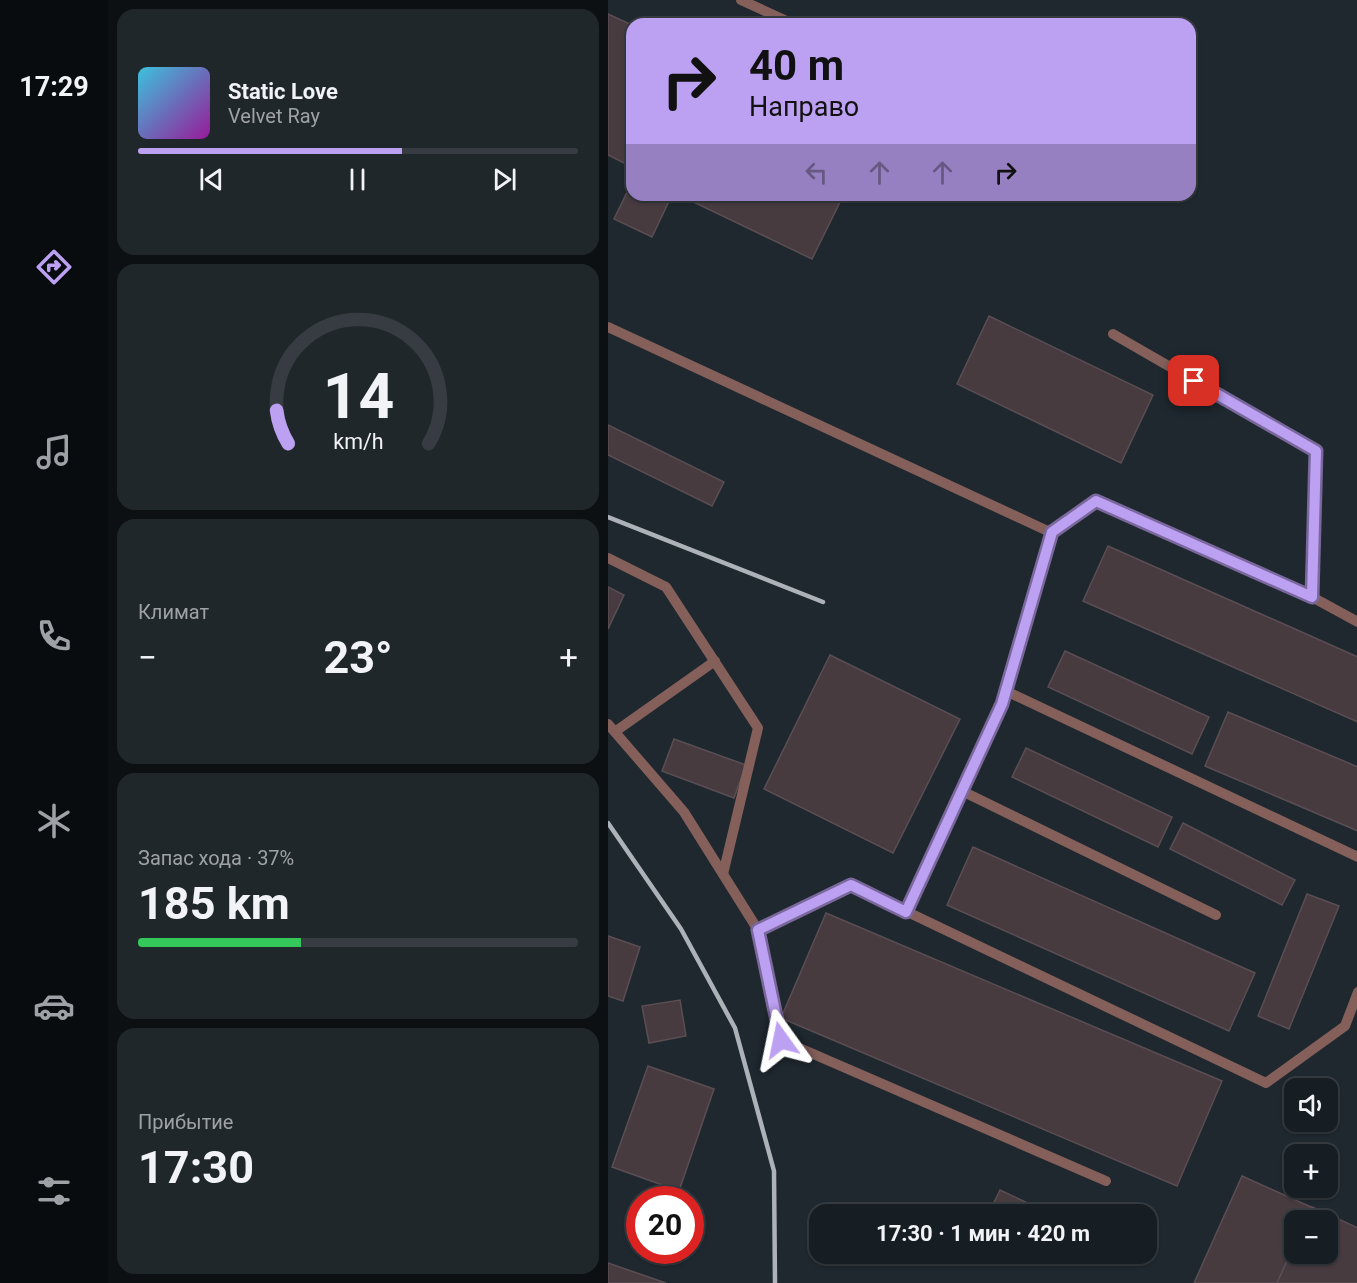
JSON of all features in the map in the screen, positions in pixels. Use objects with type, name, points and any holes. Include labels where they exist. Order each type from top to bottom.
[{"type":"lane","points":[[741,0],[780,18]]},
{"type":"lane","points":[[608,327],[1052,532]]},
{"type":"lane","points":[[1113,334],[1316,451],[1312,597]]},
{"type":"lane","points":[[906,912],[1002,704],[1052,532],[1096,501],[1312,597],[1358,621]]},
{"type":"lane","points":[[608,558],[666,587],[758,728],[723,874]]},
{"type":"lane","points":[[715,661],[612,728],[684,812],[758,930],[781,1040],[1106,1181]]},
{"type":"lane","points":[[1006,691],[1358,856]]},
{"type":"lane","points":[[962,791],[1216,915]]},
{"type":"lane","points":[[758,930],[851,885],[1266,1083],[1345,1026],[1358,992]]},
{"type":"building","points":[[608,14],[626,22],[626,164],[608,155]]},
{"type":"building","points":[[626,194],[626,201],[669,201],[652,237],[614,219]]},
{"type":"building","points":[[691,201],[840,202],[812,259]]},
{"type":"building","points":[[989,316],[1153,395],[1121,463],[957,384]]},
{"type":"building","points":[[608,425],[724,482],[712,506],[608,455]]},
{"type":"building","points":[[1108,546],[1358,657],[1358,722],[1083,601]]},
{"type":"building","points":[[608,587],[624,595],[608,629]]},
{"type":"building","points":[[1065,651],[1209,717],[1192,754],[1048,687]]},
{"type":"building","points":[[830,655],[960,719],[893,853],[764,789]]},
{"type":"building","points":[[1228,712],[1358,767],[1358,831],[1205,766]]},
{"type":"building","points":[[674,739],[746,765],[734,798],[662,771]]},
{"type":"building","points":[[1026,748],[1172,817],[1158,847],[1012,777]]},
{"type":"building","points":[[1183,823],[1295,880],[1282,905],[1170,849]]},
{"type":"building","points":[[973,847],[1255,973],[1229,1031],[947,905]]},
{"type":"building","points":[[1307,894],[1339,906],[1289,1029],[1258,1016]]},
{"type":"building","points":[[826,913],[1222,1081],[1177,1186],[781,1018]]},
{"type":"building","points":[[608,936],[640,947],[623,1001],[608,996]]},
{"type":"building","points":[[680,1000],[686,1036],[649,1043],[642,1006]]},
{"type":"building","points":[[648,1066],[714,1089],[681,1186],[665,1186],[612,1167]]},
{"type":"building","points":[[1242,1176],[1284,1195],[1284,1198],[1291,1198],[1311,1207],[1310,1210],[1284,1210],[1286,1264],[1277,1283],[1194,1283]]},
{"type":"building","points":[[1000,1190],[1030,1204],[993,1204]]},
{"type":"building","points":[[1338,1219],[1358,1228],[1358,1283],[1277,1283],[1286,1264],[1338,1264]]},
{"type":"building","points":[[608,1263],[666,1283],[608,1283]]},
{"type":"railway","points":[[608,517],[823,602]]},
{"type":"railway","points":[[608,823],[681,929],[735,1028],[774,1171],[775,1283]]},
{"type":"route","points":[[781,1040],[758,930],[851,885],[906,912],[1002,704],[1052,532],[1096,501],[1312,597],[1316,451],[1194,381]]}]
